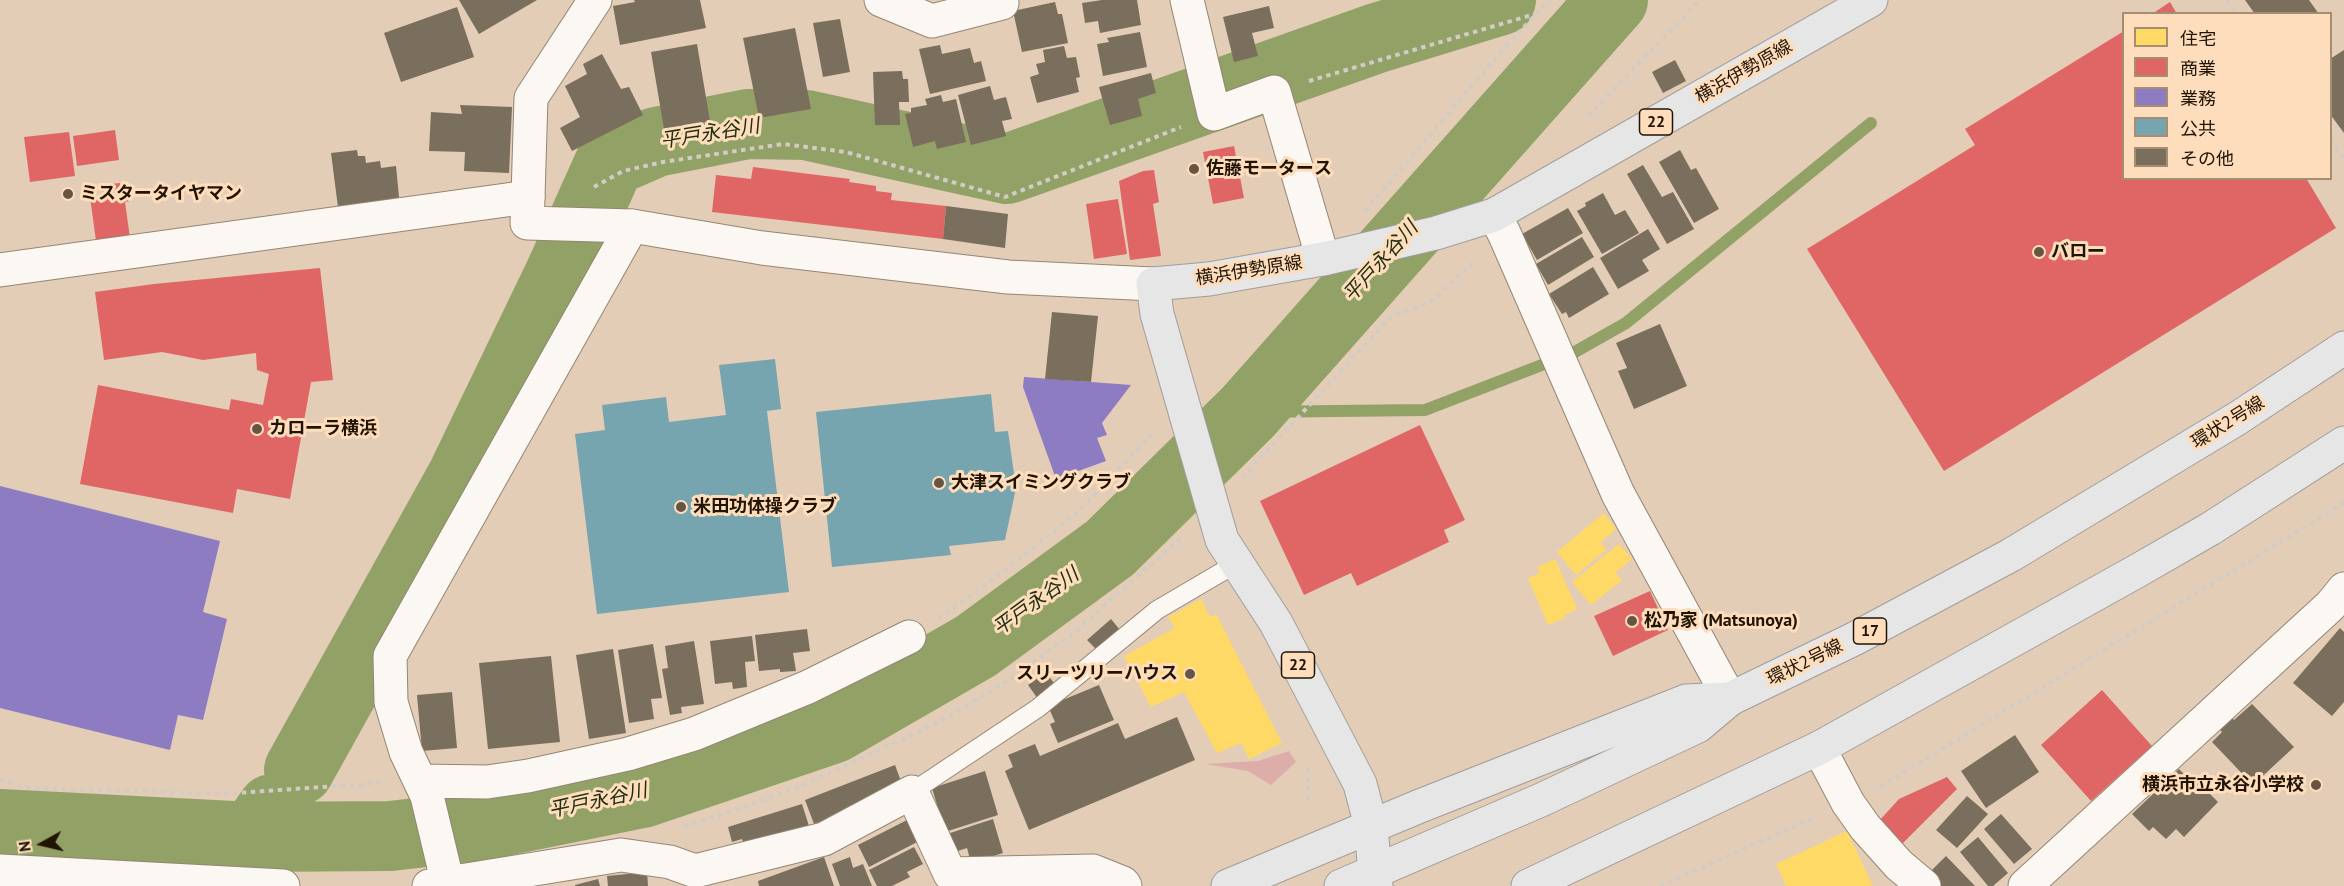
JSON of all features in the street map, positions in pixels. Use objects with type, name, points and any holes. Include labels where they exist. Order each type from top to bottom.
[{"type":"main road","name":"横浜伊勢原線","points":[[1153,284],[1209,279],[1325,259],[1436,233],[1499,224],[1871,0]]},
{"type":"main road","name":"22","points":[[1153,284],[1158,314],[1222,540],[1276,622],[1360,784],[1371,826],[1376,879]]},
{"type":"main road","name":"環状2号線","points":[[1341,886],[1376,879],[1698,726],[1730,699],[1854,639],[2011,555],[2238,418],[2344,348]]},
{"type":"main road","points":[[1528,886],[1611,849],[1819,748],[2210,529],[2344,443]]},
{"type":"main road","points":[[1228,886],[1371,826],[1686,701],[1730,699]]},
{"type":"street","points":[[595,0],[531,98],[527,223],[623,226],[762,248],[1008,277],[1153,284]]},
{"type":"street","points":[[881,0],[932,21],[1002,3]]},
{"type":"street","points":[[1187,0],[1214,114],[1274,92],[1325,259]]},
{"type":"street","points":[[0,270],[528,197]]},
{"type":"street","points":[[1499,224],[1617,494],[1730,699]]},
{"type":"street","points":[[623,226],[390,656],[391,702],[406,752],[423,789],[442,885],[621,855],[670,862],[705,879],[824,839],[912,792],[950,874],[1093,871],[1123,883],[1125,886]]},
{"type":"street","points":[[2025,886],[2330,606],[2344,589]]},
{"type":"street","points":[[423,789],[528,776],[628,754],[694,734],[808,687],[909,637]]},
{"type":"street","points":[[1819,748],[1848,803],[1866,827],[1899,865],[1924,886]]},
{"type":"street","points":[[0,871],[283,886]]},
{"type":"lane","points":[[912,792],[1038,708],[1157,610],[1237,563]]},
{"type":"path","points":[[1325,259],[1504,47],[1550,0]]},
{"type":"path","points":[[1581,124],[1700,0]]},
{"type":"path","points":[[1274,92],[1537,13]]},
{"type":"path","points":[[587,191],[623,171],[653,164],[783,144],[846,152],[1005,197],[1214,114]]},
{"type":"path","points":[[2332,141],[2344,158]]},
{"type":"path","points":[[677,829],[797,788],[939,722],[1008,681],[1076,631],[1213,510],[1390,318],[1432,302],[1499,224]]},
{"type":"path","points":[[909,637],[981,589],[1077,513],[1159,426],[1183,405]]},
{"type":"path","points":[[1660,886],[1874,791],[2344,503]]},
{"type":"path","points":[[1308,763],[1308,805]]},
{"type":"path","points":[[0,780],[30,788],[222,794],[423,789]]},
{"type":"shaded area","points":[[1289,751],[1296,762],[1271,785],[1248,771],[1206,764],[1258,761]]},
{"type":"building: 住宅","points":[[1604,513],[1616,529],[1601,542],[1606,550],[1576,575],[1557,552]]},
{"type":"building: 住宅","points":[[1619,544],[1632,559],[1615,573],[1622,580],[1591,605],[1572,582]]},
{"type":"building: 住宅","points":[[1555,559],[1577,609],[1564,615],[1565,618],[1548,625],[1528,578],[1540,573],[1537,567]]},
{"type":"building: 住宅","name":"スリーツリーハウス","points":[[1201,599],[1210,617],[1216,614],[1282,743],[1249,759],[1241,743],[1217,753],[1184,692],[1151,707],[1124,656],[1175,628],[1168,617]]},
{"type":"building: 住宅","points":[[1847,831],[1873,886],[1786,886],[1776,864]]},
{"type":"building: 商業","points":[[2170,2],[2176,12],[2155,12]]},
{"type":"building: 商業","points":[[2122,32],[2122,180],[2307,180],[2336,228],[1944,471],[1807,249],[1975,145],[1965,129]]},
{"type":"building: 商業","points":[[115,130],[119,160],[77,166],[73,136]]},
{"type":"building: 商業","points":[[69,132],[75,176],[30,182],[24,137]]},
{"type":"building: 商業","points":[[1234,146],[1244,198],[1213,204],[1203,152]]},
{"type":"building: 商業","points":[[753,167],[850,179],[849,182],[876,186],[876,191],[892,193],[891,200],[946,206],[943,239],[712,212],[716,175],[751,179]]},
{"type":"building: 商業","points":[[1154,170],[1159,202],[1153,204],[1161,256],[1130,260],[1119,181],[1143,171]]},
{"type":"building: 商業","points":[[120,183],[121,192],[128,191],[130,201],[125,202],[130,238],[96,241],[90,197],[103,195],[102,185]]},
{"type":"building: 商業","points":[[1118,199],[1127,254],[1094,259],[1086,204]]},
{"type":"building: 商業","points":[[320,268],[333,380],[311,382],[290,499],[237,489],[233,513],[80,484],[98,385],[229,410],[231,399],[263,405],[269,374],[257,370],[256,353],[203,360],[162,352],[104,360],[95,292]]},
{"type":"building: 商業","points":[[1420,425],[1465,520],[1444,530],[1449,542],[1357,586],[1351,573],[1304,595],[1260,501]]},
{"type":"building: 商業","points":[[1650,591],[1668,630],[1613,656],[1594,616]]},
{"type":"building: 商業","points":[[2102,690],[2152,746],[2091,801],[2041,745]]},
{"type":"building: 商業","points":[[1947,777],[1957,789],[1901,845],[1879,821],[1899,799]]},
{"type":"building: 業務","points":[[1024,377],[1131,385],[1102,423],[1107,435],[1097,438],[1106,461],[1056,479],[1023,387]]},
{"type":"building: 業務","points":[[0,486],[220,541],[203,612],[227,619],[203,720],[178,715],[170,750],[0,708]]},
{"type":"building: 公共","points":[[775,359],[781,409],[767,411],[789,592],[597,614],[575,434],[605,430],[602,405],[666,397],[669,422],[726,415],[719,365]]},
{"type":"building: 公共","points":[[991,394],[995,432],[1008,431],[1016,488],[1005,540],[949,546],[951,555],[832,567],[816,412]]},
{"type":"building: その他","points":[[459,0],[537,0],[479,34]]},
{"type":"building: その他","points":[[634,0],[700,0],[706,28],[620,45],[613,6],[635,2]]},
{"type":"building: その他","points":[[1102,0],[1137,0],[1141,25],[1100,33],[1098,21],[1085,23],[1082,3]]},
{"type":"building: その他","points":[[2245,0],[2309,0],[2318,12],[2254,12]]},
{"type":"building: その他","points":[[1055,2],[1058,14],[1062,14],[1068,43],[1022,52],[1013,11]]},
{"type":"building: その他","points":[[1269,6],[1274,28],[1252,33],[1258,56],[1234,62],[1223,17]]},
{"type":"building: その他","points":[[457,7],[474,57],[401,82],[384,33]]},
{"type":"building: その他","points":[[840,19],[850,72],[823,77],[813,23]]},
{"type":"building: その他","points":[[795,28],[811,109],[759,118],[743,38]]},
{"type":"building: その他","points":[[1140,32],[1147,67],[1103,76],[1097,44],[1109,42],[1107,38]]},
{"type":"building: その他","points":[[697,44],[710,121],[664,129],[651,52]]},
{"type":"building: その他","points":[[940,45],[942,54],[970,48],[974,63],[981,61],[986,81],[930,94],[919,49]]},
{"type":"building: その他","points":[[1064,46],[1067,58],[1076,57],[1080,77],[1076,78],[1079,92],[1037,103],[1030,77],[1039,74],[1036,64],[1045,62],[1043,50]]},
{"type":"building: その他","points":[[2344,50],[2344,133],[2332,117],[2332,58]]},
{"type":"building: その他","points":[[602,54],[621,89],[629,87],[643,115],[572,151],[560,128],[580,117],[565,86],[587,74],[583,64]]},
{"type":"building: その他","points":[[1675,60],[1686,81],[1663,93],[1652,72]]},
{"type":"building: その他","points":[[902,71],[903,79],[908,79],[909,102],[899,102],[900,125],[875,125],[873,72]]},
{"type":"building: その他","points":[[1151,73],[1156,93],[1138,99],[1142,116],[1110,125],[1099,87]]},
{"type":"building: その他","points":[[990,86],[994,100],[1006,97],[1012,119],[1002,121],[1006,136],[971,145],[958,95]]},
{"type":"building: その他","points":[[941,95],[943,102],[956,99],[966,142],[937,149],[935,141],[913,147],[905,114],[911,113],[911,108],[927,105],[925,99]]},
{"type":"building: その他","points":[[460,105],[512,107],[509,173],[464,171],[465,152],[429,151],[431,112],[462,114]]},
{"type":"building: その他","points":[[357,150],[358,156],[365,156],[366,163],[380,161],[381,168],[396,166],[400,207],[339,215],[331,153]]},
{"type":"building: その他","points":[[1680,150],[1691,170],[1696,168],[1719,209],[1694,223],[1659,162]]},
{"type":"building: その他","points":[[1643,165],[1662,197],[1673,192],[1694,229],[1667,244],[1627,174]]},
{"type":"building: その他","points":[[1603,193],[1615,215],[1625,210],[1639,233],[1602,254],[1577,211],[1586,206],[1585,203]]},
{"type":"building: その他","points":[[946,206],[1008,214],[1005,248],[943,239]]},
{"type":"building: その他","points":[[1568,208],[1583,233],[1537,260],[1522,234]]},
{"type":"building: その他","points":[[1648,229],[1660,249],[1642,260],[1649,271],[1618,289],[1600,258]]},
{"type":"building: その他","points":[[1582,237],[1594,257],[1548,285],[1536,264]]},
{"type":"building: その他","points":[[1593,267],[1609,294],[1569,318],[1566,312],[1562,314],[1549,294]]},
{"type":"building: その他","points":[[1052,312],[1098,316],[1091,382],[1045,379]]},
{"type":"building: その他","points":[[1660,324],[1687,386],[1634,409],[1618,371],[1627,368],[1616,343]]},
{"type":"building: その他","points":[[1111,619],[1120,630],[1097,650],[1087,640]]},
{"type":"building: その他","points":[[2340,628],[2344,632],[2344,702],[2332,716],[2293,683]]},
{"type":"building: その他","points":[[807,629],[810,651],[793,653],[796,671],[780,672],[780,669],[759,671],[755,635]]},
{"type":"building: その他","points":[[752,636],[755,661],[745,662],[747,687],[733,689],[732,682],[715,684],[710,641]]},
{"type":"building: その他","points":[[694,641],[704,704],[681,707],[682,713],[670,715],[662,669],[668,668],[665,646]]},
{"type":"building: その他","points":[[653,644],[662,698],[651,699],[654,719],[629,723],[618,650]]},
{"type":"building: その他","points":[[613,649],[626,733],[589,739],[576,655]]},
{"type":"building: その他","points":[[551,656],[560,742],[488,749],[479,663]]},
{"type":"building: その他","points":[[1046,672],[1056,686],[1038,699],[1028,685]]},
{"type":"building: その他","points":[[1099,685],[1114,720],[1058,743],[1050,724],[1055,722],[1048,706]]},
{"type":"building: その他","points":[[452,692],[457,748],[422,751],[417,695]]},
{"type":"building: その他","points":[[2252,704],[2294,747],[2253,785],[2212,742],[2222,732],[2217,726],[2230,715],[2234,720]]},
{"type":"building: その他","points":[[1177,717],[1195,760],[1029,830],[1005,771],[1013,767],[1008,755],[1035,744],[1040,756],[1118,723],[1125,739]]},
{"type":"building: その他","points":[[2015,735],[2039,772],[1986,808],[1961,771]]},
{"type":"building: その他","points":[[895,765],[902,784],[881,798],[814,824],[805,800]]},
{"type":"building: その他","points":[[2179,769],[2192,782],[2195,779],[2218,802],[2184,837],[2176,829],[2166,839],[2153,827],[2149,831],[2132,814]]},
{"type":"building: その他","points":[[985,771],[998,815],[945,832],[932,788]]},
{"type":"building: その他","points":[[1967,796],[1988,814],[1957,848],[1936,830]]},
{"type":"building: その他","points":[[802,804],[809,826],[744,844],[742,839],[732,842],[728,827]]},
{"type":"building: その他","points":[[2001,814],[2032,849],[2014,864],[1984,829]]},
{"type":"building: その他","points":[[911,818],[921,840],[869,867],[858,845]]},
{"type":"building: その他","points":[[993,819],[1003,853],[971,863],[967,848],[955,852],[950,833]]},
{"type":"building: その他","points":[[1978,837],[2008,873],[1993,886],[1988,886],[1960,852]]},
{"type":"building: その他","points":[[914,847],[923,864],[907,872],[910,877],[892,886],[877,886],[869,870]]},
{"type":"building: その他","points":[[1946,856],[1975,886],[1940,886],[1928,874]]},
{"type":"building: その他","points":[[824,857],[834,886],[759,886],[758,881]]},
{"type":"building: その他","points":[[850,857],[853,868],[863,864],[872,886],[840,886],[832,864]]},
{"type":"building: その他","points":[[647,872],[648,886],[608,886],[607,876]]},
{"type":"building: その他","points":[[598,879],[600,886],[575,886],[575,885]]},
{"type":"waterway","name":"平戸永谷川","points":[[299,770],[462,477],[559,276],[610,162],[656,142],[748,124],[806,125],[1007,169],[1377,38],[1501,0]]},
{"type":"waterway","name":"平戸永谷川","points":[[252,837],[390,836],[479,826],[642,793],[834,728],[976,646],[1110,548],[1248,412],[1613,0]]},
{"type":"waterway","points":[[1248,412],[1425,410],[1573,353],[1626,323],[1871,123]]},
{"type":"waterway","name":"平戸永谷川","points":[[0,824],[252,837],[272,809]]},
{"type":"place","name":"佐藤モータース","points":[[1194,169]]},
{"type":"place","name":"ミスタータイヤマン","points":[[68,194]]},
{"type":"place","name":"バロー","points":[[2039,252]]},
{"type":"place","name":"カローラ横浜","points":[[257,429]]},
{"type":"place","name":"大津スイミングクラブ","points":[[939,483]]},
{"type":"place","name":"米田功体操クラブ","points":[[681,507]]},
{"type":"place","name":"松乃家 (Matsunoya)","points":[[1632,621]]},
{"type":"place","name":"スリーツリーハウス","points":[[1190,674]]},
{"type":"place","name":"横浜市立永谷小学校","points":[[2316,785]]}]
